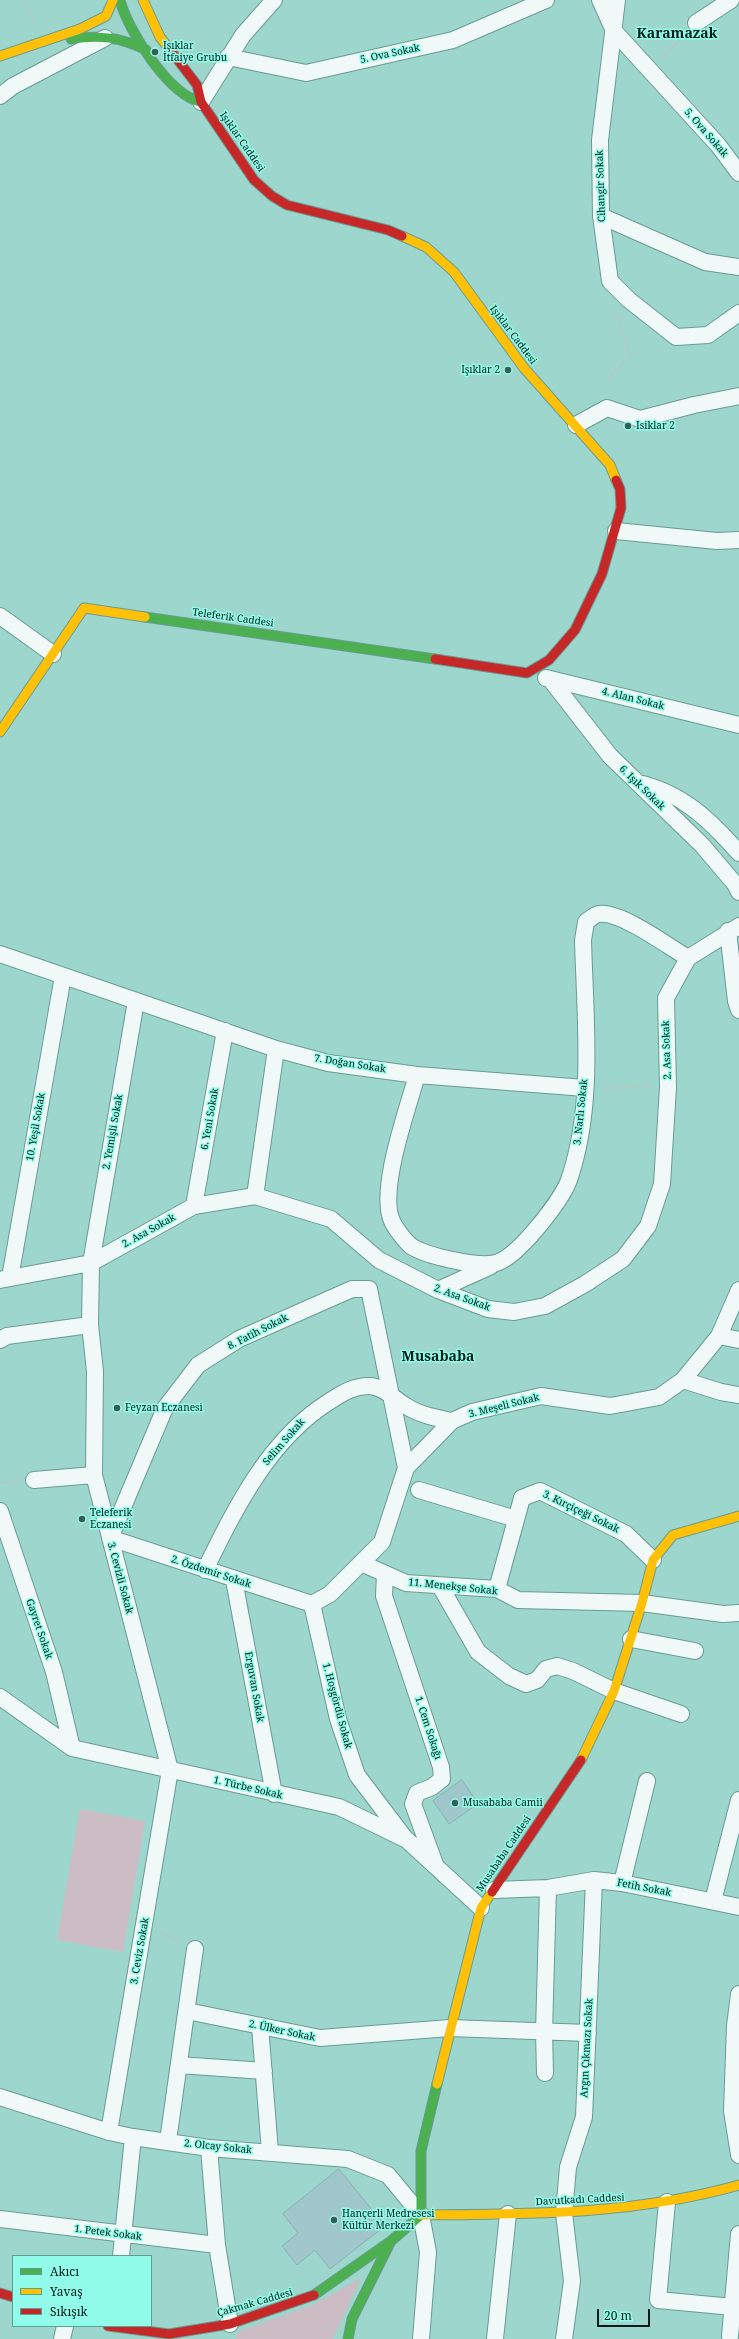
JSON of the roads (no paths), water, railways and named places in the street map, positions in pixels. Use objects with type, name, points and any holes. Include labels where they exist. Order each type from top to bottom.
[{"type":"main road","points":[[106,16],[113,0]]},
{"type":"main road","name":"Işıklar Caddesi","points":[[120,0],[121,10],[146,50],[188,98],[201,102]]},
{"type":"main road","name":"Işıklar Caddesi","points":[[139,2],[160,37],[197,85],[201,102],[254,180],[272,196],[287,205],[388,230],[426,248],[454,272],[524,368],[610,465],[620,489],[621,508],[616,531],[602,574],[575,630],[549,660],[527,673]]},
{"type":"main road","points":[[0,56],[80,29],[121,10]]},
{"type":"main road","points":[[140,17],[160,37]]},
{"type":"main road","points":[[42,43],[89,36],[110,35],[132,28]]},
{"type":"main road","points":[[110,35],[127,40],[146,50]]},
{"type":"main road","name":"Teleferik Caddesi","points":[[0,732],[84,608],[527,673]]},
{"type":"main road","name":"Musababa Caddesi","points":[[420,2215],[421,2151],[480,1908],[494,1890],[587,1750],[614,1691],[642,1603],[653,1560],[673,1535],[739,1516]]},
{"type":"main road","name":"Davutkadı Caddesi","points":[[420,2215],[564,2214],[643,2207],[713,2193],[739,2185]]},
{"type":"main road","points":[[348,2339],[352,2319],[391,2240],[420,2215]]},
{"type":"main road","name":"Çakmak Caddesi","points":[[112,2327],[168,2336],[204,2334],[310,2298],[391,2240]]},
{"type":"main road","points":[[0,2293],[12,2297]]},
{"type":"street","points":[[201,102],[243,35],[274,0]]},
{"type":"street","name":"5. Ova Sokak","points":[[228,57],[306,73],[453,40],[546,0]]},
{"type":"street","name":"5. Ova Sokak","points":[[600,0],[614,31],[718,145],[739,173]]},
{"type":"street","name":"Cihangir Sokak","points":[[617,0],[600,140],[601,216],[610,281],[630,300],[676,337],[708,335],[739,313]]},
{"type":"street","points":[[696,23],[731,0]]},
{"type":"street","points":[[0,96],[14,86],[110,35]]},
{"type":"street","points":[[601,216],[705,262],[739,268]]},
{"type":"street","points":[[576,425],[607,408],[640,419],[694,405],[739,396]]},
{"type":"street","points":[[616,531],[717,541],[739,540]]},
{"type":"street","points":[[0,616],[53,654]]},
{"type":"street","name":"4. Alan Sokak","points":[[527,673],[739,725]]},
{"type":"street","name":"6. Işık Sokak","points":[[550,679],[610,756],[702,845],[735,884],[739,892]]},
{"type":"street","points":[[638,783],[658,787],[680,798],[698,811],[739,852]]},
{"type":"street","name":"3. Narlı Sokak","points":[[438,1290],[496,1263],[522,1245],[550,1212],[568,1181],[580,1136],[585,1088],[583,940],[586,922],[598,913],[612,914],[637,926],[688,958]]},
{"type":"street","points":[[734,929],[736,1001],[739,1010]]},
{"type":"street","name":"2. Asa Sokak","points":[[5,1279],[91,1263],[194,1206],[255,1196],[331,1219],[379,1260],[438,1290],[488,1309],[514,1312],[545,1306],[585,1284],[623,1259],[648,1226],[662,1184],[668,1087],[666,998],[688,958],[734,929]]},
{"type":"street","name":"7. Doğan Sokak","points":[[0,954],[276,1049],[328,1063],[417,1075],[585,1088]]},
{"type":"street","name":"10. Yeşil Sokak","points":[[5,1279],[62,976]]},
{"type":"street","name":"2. Yemişli Sokak","points":[[91,1263],[136,1001]]},
{"type":"street","name":"6. Yeni Sokak","points":[[194,1206],[225,1031]]},
{"type":"street","points":[[255,1196],[276,1049]]},
{"type":"street","points":[[417,1075],[396,1147],[391,1176],[388,1198],[392,1221],[411,1246],[438,1258],[471,1263],[496,1263]]},
{"type":"street","name":"3. Cevizli Sokak","points":[[91,1263],[90,1325],[95,1371],[94,1475],[170,1770]]},
{"type":"street","name":"8. Fatih Sokak","points":[[110,1538],[165,1408],[198,1365],[239,1339],[352,1289],[369,1288],[383,1352],[390,1394]]},
{"type":"street","name":"3. Meşeli Sokak","points":[[406,1468],[452,1422],[472,1412],[541,1396],[610,1406],[659,1397],[683,1380],[719,1336],[739,1290]]},
{"type":"street","points":[[0,1340],[7,1336],[90,1325]]},
{"type":"street","points":[[719,1336],[739,1340]]},
{"type":"street","points":[[683,1380],[721,1392],[739,1395]]},
{"type":"street","name":"Selim Sokak","points":[[205,1570],[235,1510],[265,1463],[309,1414],[348,1389],[371,1386],[390,1394],[406,1407],[452,1422]]},
{"type":"street","points":[[312,1604],[330,1594],[382,1542],[406,1468],[390,1394]]},
{"type":"street","points":[[34,1480],[94,1475]]},
{"type":"street","points":[[419,1490],[516,1519]]},
{"type":"street","name":"3. Kırçiçeği Sokak","points":[[497,1589],[522,1498],[540,1491],[626,1534],[653,1560]]},
{"type":"street","name":"Gayret Sokak","points":[[0,1511],[54,1672],[72,1748]]},
{"type":"street","name":"2. Özdemir Sokak","points":[[110,1538],[234,1580],[312,1604]]},
{"type":"street","name":"11. Menekşe Sokak","points":[[361,1563],[406,1583],[497,1589],[518,1600],[642,1603],[723,1614],[739,1613]]},
{"type":"street","name":"1. Cem Sokağı","points":[[385,1574],[384,1596],[441,1767],[442,1779],[432,1787],[417,1793],[413,1804],[437,1868]]},
{"type":"street","name":"Erguvan Sokak","points":[[234,1580],[274,1794]]},
{"type":"street","points":[[440,1586],[478,1652],[509,1676],[526,1684],[537,1680],[546,1669],[557,1666],[573,1671],[614,1691],[681,1714]]},
{"type":"street","name":"1. Hoşgördü Sokak","points":[[312,1604],[338,1719],[357,1775],[406,1840]]},
{"type":"street","points":[[631,1639],[695,1651]]},
{"type":"street","name":"1. Türbe Sokak","points":[[0,1697],[72,1748],[274,1794],[339,1807],[406,1840],[480,1908]]},
{"type":"street","name":"3. Ceviz Sokak","points":[[109,2132],[170,1770]]},
{"type":"street","points":[[622,1883],[647,1781]]},
{"type":"street","points":[[713,1901],[739,1800]]},
{"type":"street","name":"Fetih Sokak","points":[[494,1890],[548,1888],[594,1880],[622,1883],[739,1907]]},
{"type":"street","name":"Argın Çıkmazı Sokak","points":[[564,2339],[572,2280],[564,2214],[568,2167],[584,2117],[594,1880]]},
{"type":"street","points":[[545,2073],[544,2032],[548,1888]]},
{"type":"street","points":[[168,2141],[195,1949]]},
{"type":"street","points":[[739,1994],[735,2026],[732,2111],[739,2155]]},
{"type":"street","name":"2. Ülker Sokak","points":[[187,2011],[320,2038],[450,2028],[588,2033]]},
{"type":"street","points":[[260,2026],[270,2152]]},
{"type":"street","points":[[179,2065],[264,2071]]},
{"type":"street","name":"2. Olcay Sokak","points":[[0,2098],[109,2132],[133,2137],[209,2148],[348,2159],[388,2176],[420,2215]]},
{"type":"street","points":[[121,2255],[133,2137]]},
{"type":"street","points":[[209,2148],[217,2245],[230,2324]]},
{"type":"street","points":[[667,2202],[658,2300],[733,2307]]},
{"type":"street","points":[[495,2339],[508,2214]]},
{"type":"street","points":[[420,2215],[428,2252],[421,2339]]},
{"type":"street","name":"1. Petek Sokak","points":[[0,2219],[217,2245]]},
{"type":"street","points":[[730,2336],[737,2286],[739,2234]]},
{"type":"street","points":[[62,2339],[65,2327]]},
{"type":"place","name":"Işıklar İtfaiye Grubu","points":[[155,52]]},
{"type":"place","name":"Işıklar 2","points":[[508,370]]},
{"type":"place","name":"Isiklar 2","points":[[628,426]]},
{"type":"place","name":"Feyzan Eczanesi","points":[[117,1408]]},
{"type":"place","name":"Teleferik Eczanesi","points":[[82,1519]]},
{"type":"place","name":"Musababa Camii","points":[[455,1803]]},
{"type":"place","name":"Hançerli Medresesi Kültür Merkezi","points":[[334,2220]]},
{"type":"district","name":"Karamazak","points":[[677,34]]},
{"type":"district","name":"Musababa","points":[[438,1357]]}]
